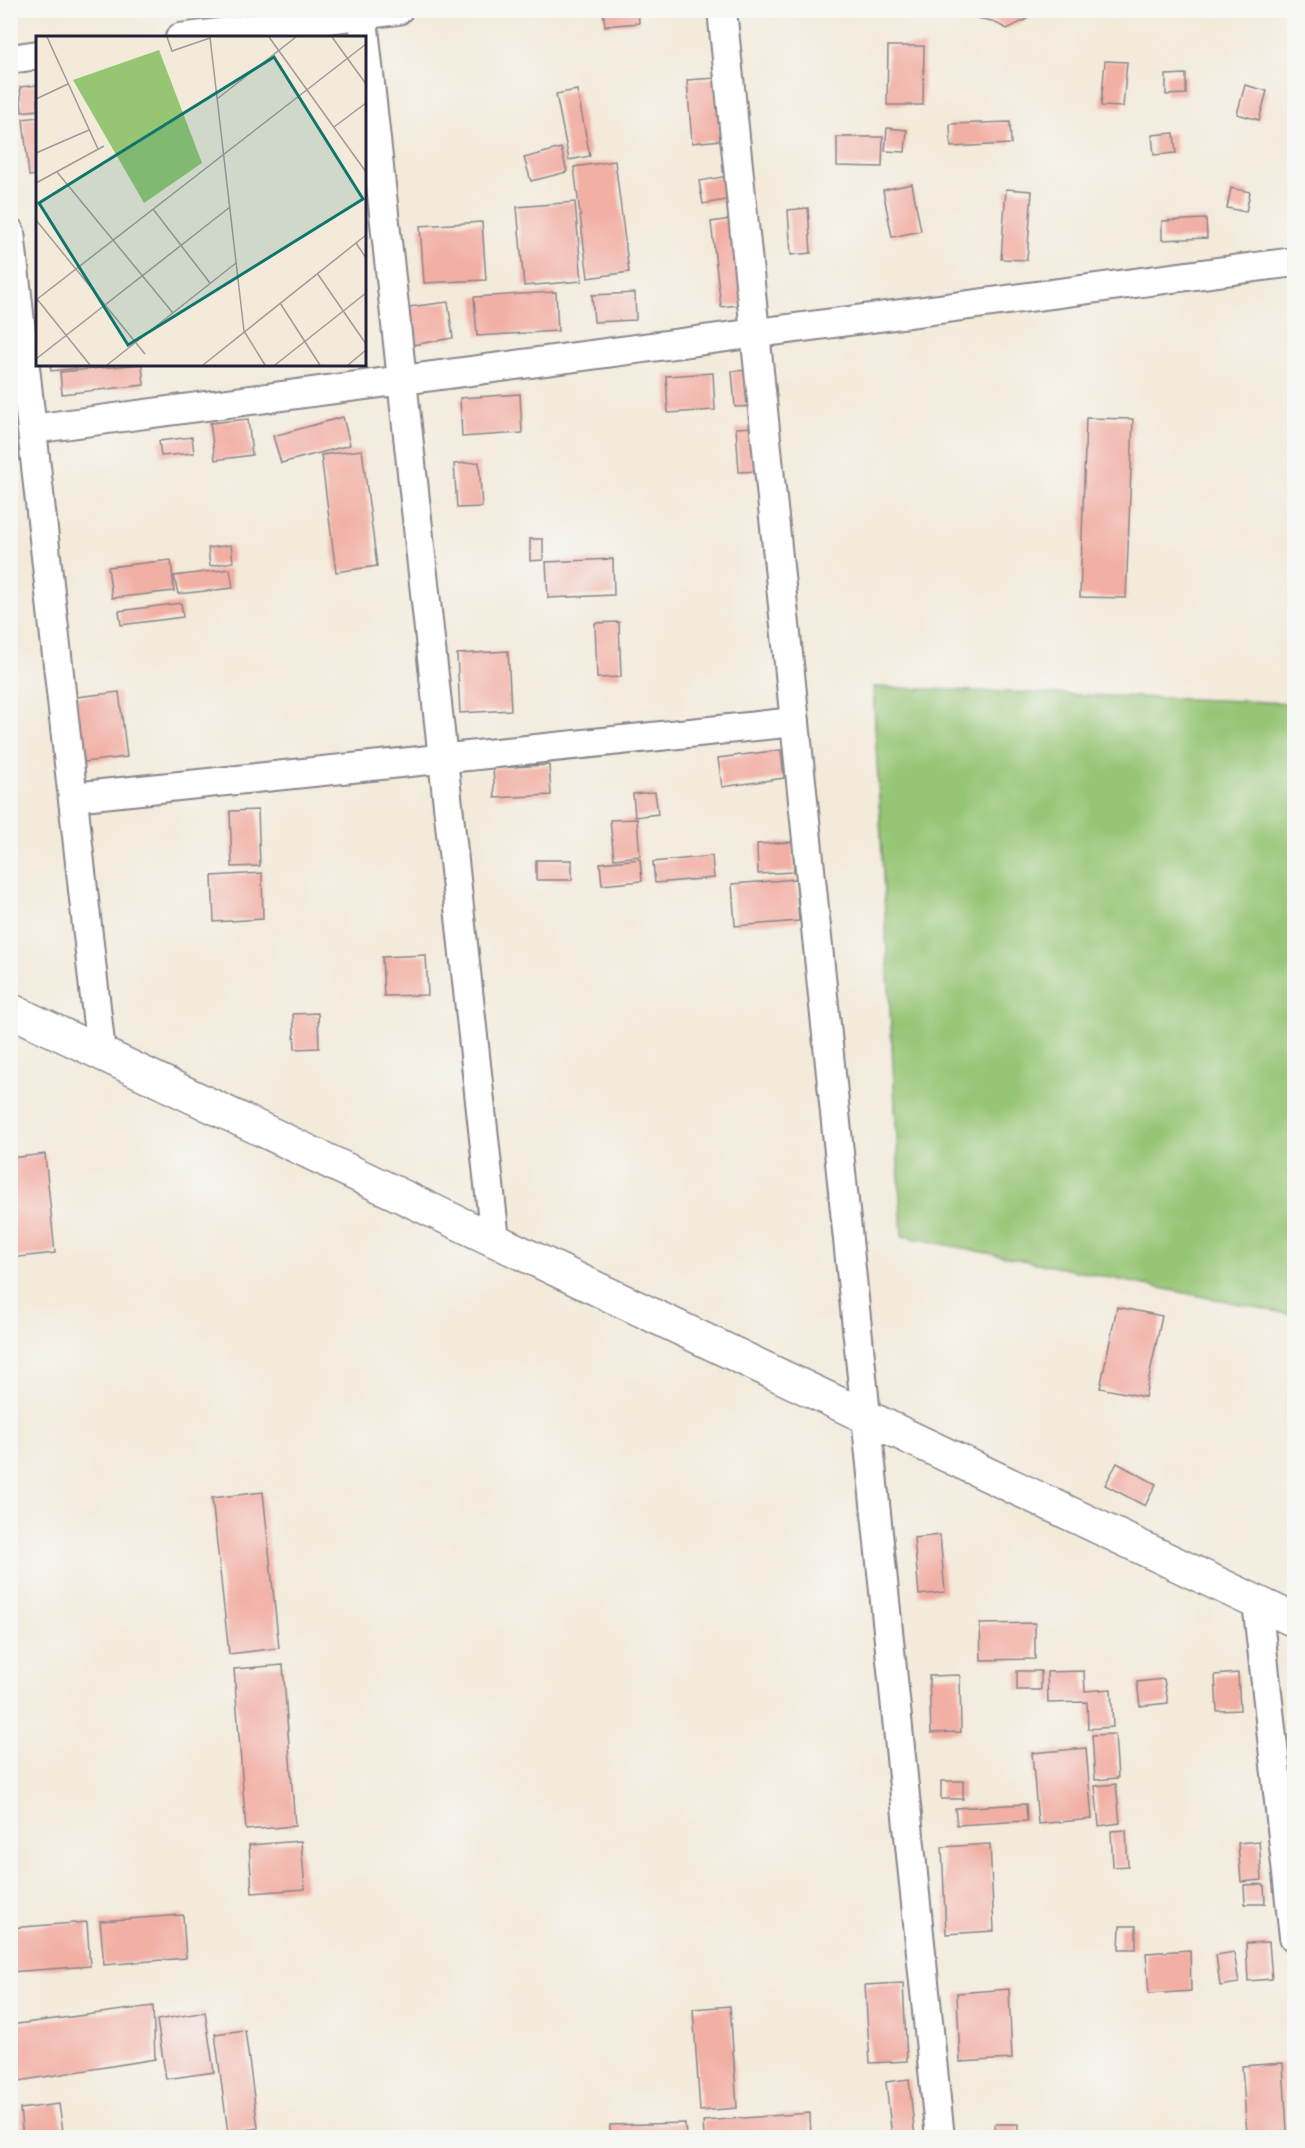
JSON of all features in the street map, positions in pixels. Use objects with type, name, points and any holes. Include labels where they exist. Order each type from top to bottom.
[{"type":"street","points":[[195,36],[398,10]]},
{"type":"street","points":[[722,10],[940,2138]]},
{"type":"street","points":[[363,13],[365,36]]},
{"type":"street","points":[[366,41],[495,1240]]},
{"type":"street","points":[[10,58],[36,55]]},
{"type":"street","points":[[10,232],[101,1052]]},
{"type":"street","points":[[32,429],[1294,262]]},
{"type":"street","points":[[73,797],[795,722]]},
{"type":"street","points":[[10,1010],[1294,1620]]},
{"type":"street","points":[[1257,1602],[1294,1937]]},
{"type":"green space","points":[[873,687],[1294,703],[1294,1315],[902,1236]]},
{"type":"building","points":[[120,10],[158,10],[158,12],[120,14]]},
{"type":"building","points":[[603,10],[638,10],[639,23],[605,26]]},
{"type":"building","points":[[962,10],[1023,10],[1027,19],[1007,29],[992,21],[962,15]]},
{"type":"building","points":[[888,46],[924,46],[923,105],[887,105]]},
{"type":"building","points":[[1105,61],[1127,62],[1123,107],[1101,106]]},
{"type":"building","points":[[1186,74],[1186,94],[1166,95],[1166,75]]},
{"type":"building","points":[[716,78],[721,140],[692,143],[687,80]]},
{"type":"building","points":[[36,85],[36,110],[22,112],[20,87]]},
{"type":"building","points":[[1245,85],[1267,91],[1259,120],[1237,114]]},
{"type":"building","points":[[577,90],[590,156],[569,160],[556,94]]},
{"type":"building","points":[[36,117],[36,175],[29,176],[23,119]]},
{"type":"building","points":[[1010,122],[1011,144],[951,147],[950,124]]},
{"type":"building","points":[[887,128],[907,130],[905,152],[885,151]]},
{"type":"building","points":[[1174,133],[1176,153],[1154,155],[1152,135]]},
{"type":"building","points":[[837,137],[883,137],[882,167],[837,166]]},
{"type":"building","points":[[561,148],[567,172],[531,181],[524,158]]},
{"type":"building","points":[[615,161],[629,272],[588,278],[574,167]]},
{"type":"building","points":[[728,176],[732,199],[703,204],[699,181]]},
{"type":"building","points":[[912,184],[921,231],[892,237],[883,190]]},
{"type":"building","points":[[1231,188],[1250,192],[1246,212],[1227,208]]},
{"type":"building","points":[[1006,189],[1032,191],[1027,260],[1001,259]]},
{"type":"building","points":[[575,202],[582,281],[524,286],[517,207]]},
{"type":"building","points":[[808,208],[811,253],[791,255],[788,210]]},
{"type":"building","points":[[737,218],[748,304],[721,307],[711,222]]},
{"type":"building","points":[[1206,219],[1207,238],[1162,240],[1162,221]]},
{"type":"building","points":[[482,222],[486,280],[424,283],[420,226]]},
{"type":"building","points":[[556,292],[558,331],[477,336],[474,297]]},
{"type":"building","points":[[635,293],[636,320],[594,322],[592,295]]},
{"type":"building","points":[[448,302],[453,338],[412,345],[409,307]]},
{"type":"building","points":[[50,366],[77,366],[77,368],[51,371]]},
{"type":"building","points":[[142,366],[144,385],[62,394],[60,372]]},
{"type":"building","points":[[753,370],[756,406],[735,407],[732,371]]},
{"type":"building","points":[[713,373],[715,410],[668,413],[666,376]]},
{"type":"building","points":[[520,394],[522,433],[462,437],[460,398]]},
{"type":"building","points":[[343,417],[350,445],[281,463],[273,436]]},
{"type":"building","points":[[1086,418],[1133,419],[1126,598],[1080,597]]},
{"type":"building","points":[[248,419],[252,455],[215,460],[210,423]]},
{"type":"building","points":[[757,427],[760,471],[739,472],[736,428]]},
{"type":"building","points":[[192,437],[194,453],[161,456],[159,441]]},
{"type":"building","points":[[362,450],[377,566],[336,572],[321,455]]},
{"type":"building","points":[[479,462],[482,507],[457,508],[454,464]]},
{"type":"building","points":[[530,539],[543,539],[543,560],[530,561]]},
{"type":"building","points":[[231,545],[233,562],[210,566],[208,548]]},
{"type":"building","points":[[613,559],[614,595],[548,598],[546,562]]},
{"type":"building","points":[[171,560],[174,591],[112,598],[108,567]]},
{"type":"building","points":[[230,569],[233,588],[178,594],[174,576]]},
{"type":"building","points":[[181,603],[183,617],[121,625],[119,611]]},
{"type":"building","points":[[619,622],[621,677],[597,678],[595,623]]},
{"type":"building","points":[[508,651],[511,710],[460,713],[457,654]]},
{"type":"building","points":[[119,692],[127,757],[84,762],[76,697]]},
{"type":"building","points":[[781,750],[784,778],[722,787],[718,758]]},
{"type":"building","points":[[549,765],[551,795],[495,798],[493,768]]},
{"type":"building","points":[[655,792],[658,814],[635,817],[633,794]]},
{"type":"building","points":[[258,810],[260,866],[232,867],[230,811]]},
{"type":"building","points":[[637,819],[640,856],[614,859],[610,820]]},
{"type":"building","points":[[793,842],[794,872],[758,874],[757,844]]},
{"type":"building","points":[[712,856],[714,878],[655,883],[653,862]]},
{"type":"building","points":[[640,859],[642,881],[602,885],[600,863]]},
{"type":"building","points":[[536,860],[572,860],[572,880],[536,880]]},
{"type":"building","points":[[262,873],[263,919],[214,922],[212,876]]},
{"type":"building","points":[[796,879],[799,921],[735,926],[732,884]]},
{"type":"building","points":[[426,955],[428,995],[384,996],[382,957]]},
{"type":"building","points":[[318,1013],[319,1048],[295,1049],[293,1014]]},
{"type":"building","points":[[45,1154],[55,1253],[10,1258],[10,1158]]},
{"type":"building","points":[[1117,1307],[1162,1316],[1145,1397],[1100,1388]]},
{"type":"building","points":[[1117,1463],[1156,1484],[1145,1506],[1105,1485]]},
{"type":"building","points":[[263,1492],[279,1648],[229,1654],[212,1498]]},
{"type":"building","points":[[940,1535],[945,1592],[919,1595],[914,1538]]},
{"type":"building","points":[[1035,1623],[1035,1659],[981,1660],[980,1624]]},
{"type":"building","points":[[283,1665],[295,1826],[246,1830],[234,1669]]},
{"type":"building","points":[[1017,1671],[1041,1671],[1041,1690],[1017,1690]]},
{"type":"building","points":[[1084,1671],[1085,1691],[1111,1689],[1113,1727],[1088,1729],[1087,1702],[1048,1703],[1047,1672]]},
{"type":"building","points":[[1238,1673],[1240,1710],[1217,1711],[1215,1675]]},
{"type":"building","points":[[960,1675],[961,1732],[931,1733],[929,1676]]},
{"type":"building","points":[[1164,1679],[1168,1703],[1140,1706],[1137,1682]]},
{"type":"building","points":[[1115,1734],[1118,1778],[1095,1780],[1092,1735]]},
{"type":"building","points":[[1086,1748],[1092,1819],[1038,1824],[1032,1753]]},
{"type":"building","points":[[941,1781],[963,1781],[963,1799],[941,1799]]},
{"type":"building","points":[[1116,1784],[1120,1823],[1099,1826],[1095,1786]]},
{"type":"building","points":[[1026,1804],[1027,1821],[957,1825],[955,1808]]},
{"type":"building","points":[[1126,1830],[1128,1866],[1113,1867],[1111,1831]]},
{"type":"building","points":[[301,1841],[305,1889],[252,1893],[249,1845]]},
{"type":"building","points":[[1259,1841],[1262,1880],[1241,1882],[1238,1843]]},
{"type":"building","points":[[990,1844],[994,1931],[946,1934],[942,1847]]},
{"type":"building","points":[[1264,1884],[1265,1904],[1245,1904],[1244,1885]]},
{"type":"building","points":[[183,1915],[186,1958],[104,1965],[100,1921]]},
{"type":"building","points":[[87,1922],[90,1966],[10,1972],[10,1928]]},
{"type":"building","points":[[1120,1926],[1136,1926],[1136,1949],[1119,1949]]},
{"type":"building","points":[[1269,1942],[1272,1979],[1248,1981],[1246,1943]]},
{"type":"building","points":[[1190,1950],[1191,1991],[1149,1994],[1146,1953]]},
{"type":"building","points":[[1234,1952],[1239,1983],[1220,1986],[1216,1955]]},
{"type":"building","points":[[903,1983],[907,2061],[870,2063],[865,1985]]},
{"type":"building","points":[[1009,1989],[1012,2059],[960,2062],[957,1993]]},
{"type":"building","points":[[153,2006],[155,2059],[13,2082],[10,2025]]},
{"type":"building","points":[[730,2006],[737,2108],[700,2111],[693,2009]]},
{"type":"building","points":[[205,2012],[214,2072],[166,2079],[157,2020]]},
{"type":"building","points":[[245,2030],[258,2128],[228,2133],[215,2034]]},
{"type":"building","points":[[1283,2063],[1287,2131],[1247,2134],[1242,2066]]},
{"type":"building","points":[[909,2079],[915,2138],[892,2138],[886,2082]]},
{"type":"building","points":[[59,2104],[64,2138],[23,2138],[20,2109]]},
{"type":"building","points":[[810,2113],[811,2138],[704,2138],[703,2121]]},
{"type":"building","points":[[685,2123],[686,2138],[610,2138],[610,2125]]},
{"type":"building","points":[[995,2124],[1018,2124],[1018,2138],[995,2138]]}]
